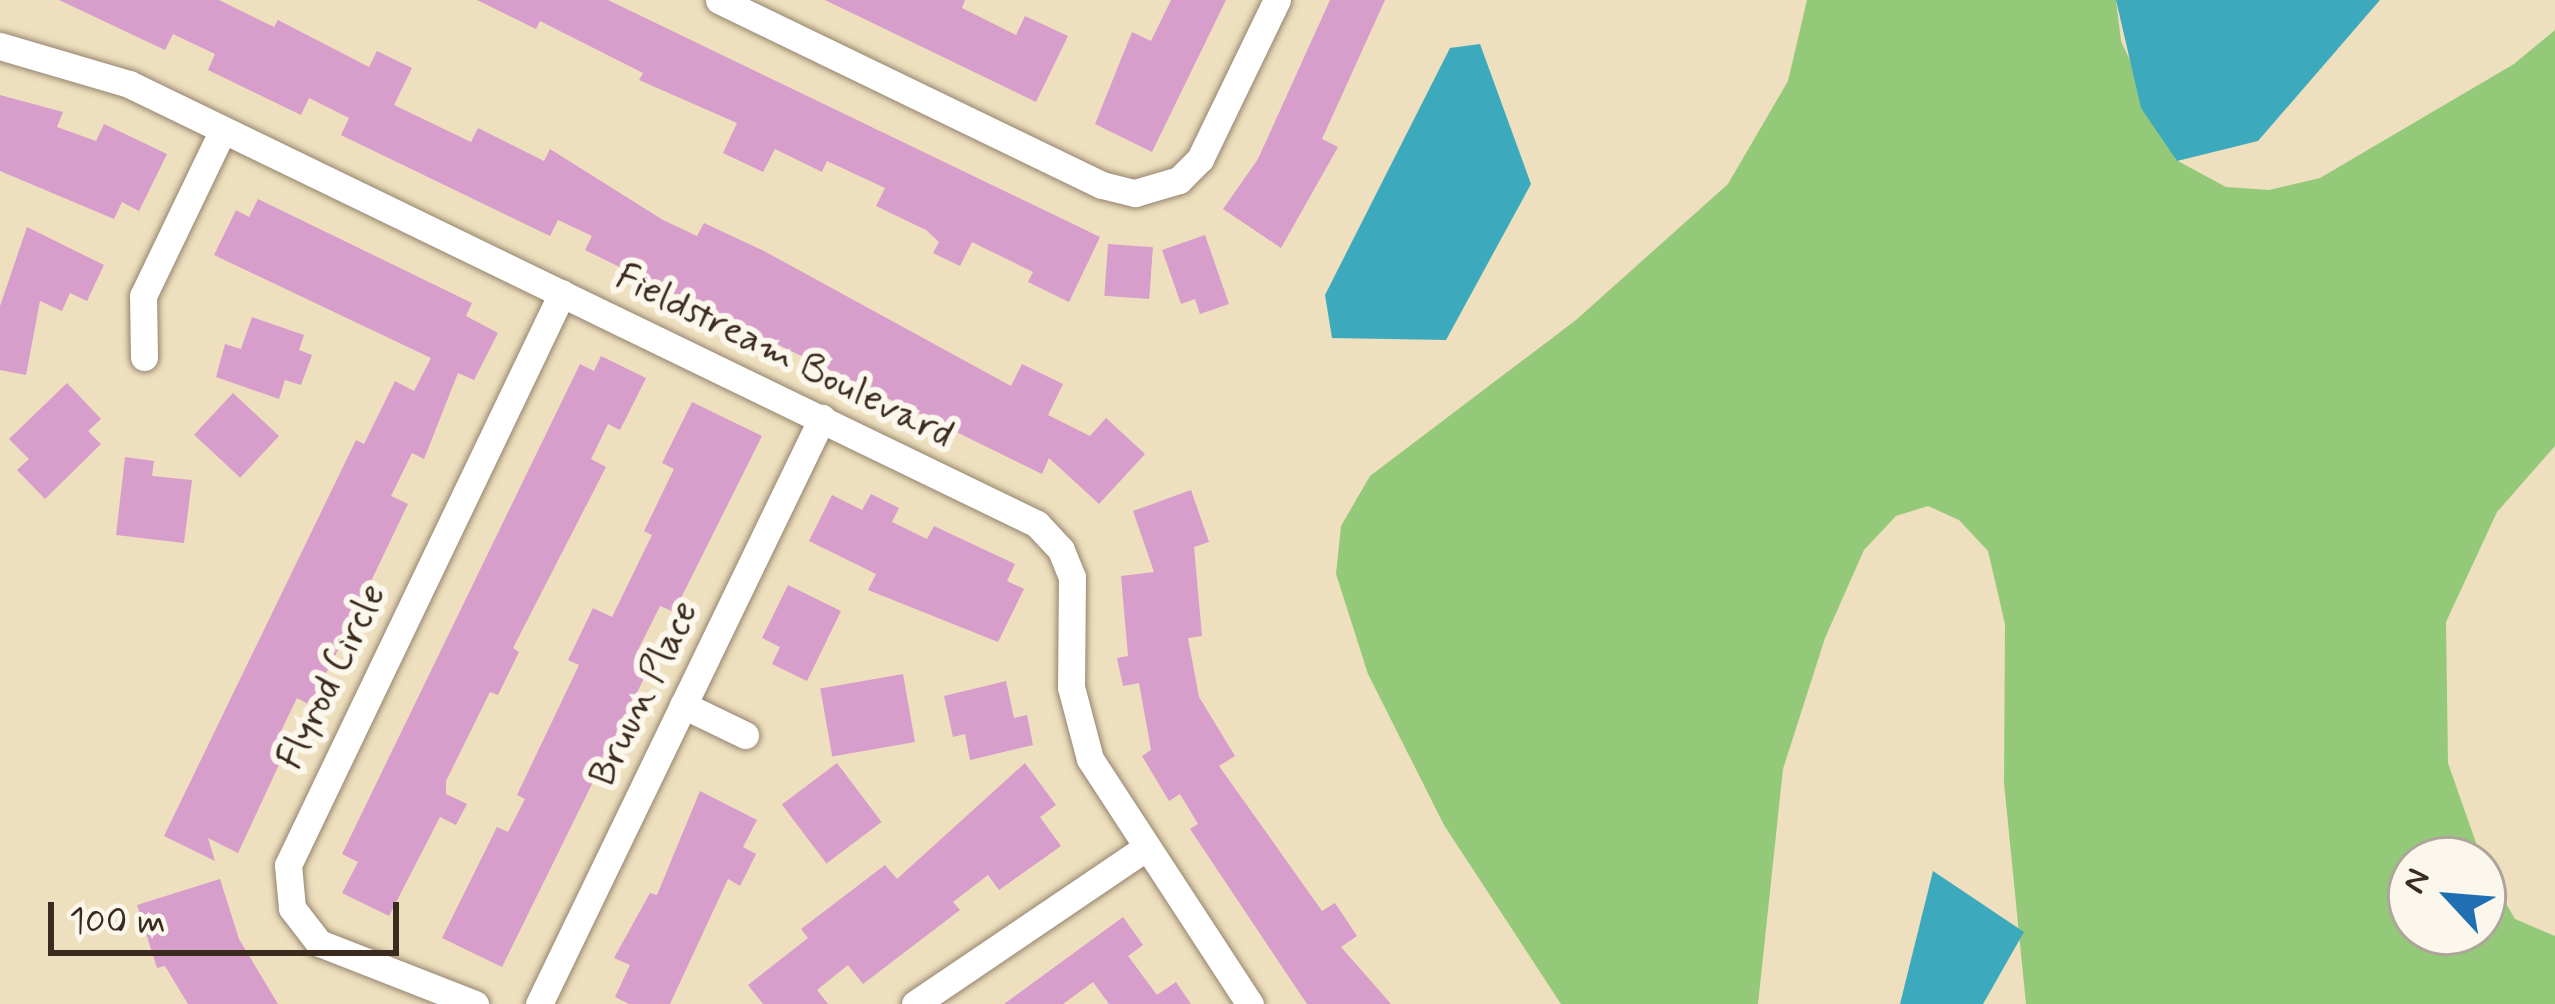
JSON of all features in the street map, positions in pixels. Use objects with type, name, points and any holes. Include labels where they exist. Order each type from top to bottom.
[{"type":"street","points":[[718,0],[1102,185],[1135,193],[1171,184],[1200,159],[1277,0]]},
{"type":"street","name":"Fieldstream Boulevard","points":[[0,46],[98,72],[1025,516],[1061,550],[1073,589],[1070,673],[1078,725],[1097,777],[1250,1004]]},
{"type":"street","points":[[144,358],[143,296],[224,130]]},
{"type":"street","name":"Flyrod Circle","points":[[476,1004],[313,938],[292,908],[289,865],[562,293]]},
{"type":"street","name":"Bruun Place","points":[[539,1004],[822,418]]},
{"type":"street","points":[[683,705],[745,735]]},
{"type":"street","points":[[915,1004],[1144,848]]},
{"type":"green space","points":[[1807,0],[2116,0],[2121,41],[2176,160],[2226,187],[2269,190],[2320,178],[2514,64],[2555,30],[2555,446],[2497,512],[2446,622],[2448,763],[2474,836],[2387,836],[2387,956],[2507,956],[2507,905],[2515,919],[2555,936],[2555,1004],[2026,1004],[2004,783],[2005,624],[1988,551],[1959,520],[1928,506],[1896,516],[1864,550],[1825,638],[1783,769],[1758,1004],[1561,1004],[1444,825],[1368,674],[1336,574],[1341,526],[1370,476],[1576,320],[1728,184],[1788,81]]},
{"type":"water","points":[[2116,0],[2380,0],[2258,141],[2177,161],[2141,108]]},
{"type":"water","points":[[1480,44],[1531,184],[1446,340],[1332,338],[1325,295],[1450,48]]},
{"type":"water","points":[[1933,871],[2024,932],[1983,1004],[1900,1004]]},
{"type":"building","points":[[59,0],[219,0],[274,27],[278,20],[369,67],[377,51],[412,68],[394,105],[471,142],[478,128],[544,161],[550,149],[663,220],[697,236],[704,223],[764,251],[1011,386],[1022,364],[1063,384],[1048,415],[1090,436],[1106,418],[1145,454],[1099,504],[1049,458],[1042,474],[585,250],[592,236],[558,220],[550,236],[341,135],[349,118],[309,98],[301,115],[208,70],[215,54],[173,34],[165,50]]},
{"type":"building","points":[[477,0],[608,0],[1100,237],[1069,302],[1028,282],[1033,272],[972,242],[960,266],[933,253],[939,242],[926,230],[876,206],[885,188],[827,161],[822,172],[775,149],[763,172],[723,153],[737,123],[639,80],[643,73],[540,21],[536,29]]},
{"type":"building","points":[[825,0],[965,0],[962,8],[1016,35],[1025,16],[1068,36],[1036,102]]},
{"type":"building","points":[[1171,0],[1226,0],[1152,152],[1095,124],[1132,32],[1151,41]]},
{"type":"building","points":[[1330,0],[1385,0],[1322,139],[1338,147],[1281,248],[1223,209],[1258,159]]},
{"type":"building","points":[[0,95],[63,112],[57,127],[96,141],[104,124],[167,154],[139,211],[122,202],[114,219],[0,171]]},
{"type":"building","points":[[258,199],[472,303],[466,316],[498,333],[474,380],[458,373],[424,459],[412,453],[391,496],[408,504],[337,652],[310,705],[297,698],[279,735],[290,741],[238,853],[208,838],[215,861],[164,836],[356,440],[364,444],[395,381],[414,391],[431,358],[214,255],[236,210],[249,217]]},
{"type":"building","points":[[27,227],[104,265],[87,301],[70,293],[62,311],[40,301],[26,375],[0,370],[0,306]]},
{"type":"building","points":[[1205,235],[1229,304],[1200,314],[1195,299],[1181,304],[1162,250]]},
{"type":"building","points":[[1108,244],[1153,247],[1149,299],[1104,296]]},
{"type":"building","points":[[252,317],[304,335],[299,350],[312,355],[301,385],[285,380],[279,399],[216,377],[225,344],[241,349]]},
{"type":"building","points":[[601,356],[646,378],[620,430],[608,424],[591,459],[606,467],[513,648],[519,652],[498,695],[490,692],[446,781],[446,794],[467,804],[456,825],[440,817],[389,916],[342,893],[358,862],[342,854],[580,364],[594,371]]},
{"type":"building","points":[[67,383],[101,419],[88,431],[101,444],[45,499],[17,470],[29,459],[9,439]]},
{"type":"building","points":[[233,393],[279,436],[240,478],[194,435]]},
{"type":"building","points":[[692,402],[762,436],[674,612],[660,606],[637,652],[653,660],[502,967],[442,938],[497,827],[508,832],[525,799],[517,795],[579,665],[568,660],[593,608],[612,617],[652,535],[644,531],[674,469],[662,463]]},
{"type":"building","points":[[125,457],[154,461],[152,476],[192,480],[184,543],[116,535]]},
{"type":"building","points":[[1191,490],[1209,542],[1194,547],[1202,636],[1188,638],[1199,697],[1235,756],[1219,766],[1322,911],[1335,903],[1357,936],[1341,947],[1391,1004],[1307,1004],[1190,829],[1198,824],[1180,794],[1169,801],[1142,756],[1151,750],[1139,683],[1123,686],[1117,658],[1128,656],[1121,576],[1154,572],[1133,511]]},
{"type":"building","points":[[871,494],[899,508],[892,522],[927,539],[934,526],[1015,564],[1007,581],[1024,589],[998,642],[868,590],[876,574],[809,541],[832,495],[862,510]]},
{"type":"building","points":[[788,585],[841,611],[807,681],[772,664],[780,647],[762,638]]},
{"type":"building","points":[[903,674],[915,742],[832,757],[820,689]]},
{"type":"building","points":[[1006,681],[1014,718],[1027,715],[1033,745],[970,760],[965,734],[953,737],[944,696]]},
{"type":"building","points":[[837,763],[882,822],[826,864],[782,805]]},
{"type":"building","points":[[1025,763],[1056,805],[1040,817],[1061,846],[999,890],[988,875],[953,902],[960,910],[863,984],[848,965],[817,990],[828,1004],[763,1004],[748,985],[808,938],[801,929],[885,865],[897,879]]},
{"type":"building","points":[[700,791],[757,820],[743,847],[756,854],[740,886],[728,879],[670,1004],[629,1004],[615,997],[630,965],[614,958],[650,893],[657,895]]},
{"type":"building","points":[[220,879],[239,939],[278,1004],[188,1004],[165,966],[157,968],[137,905]]},
{"type":"building","points":[[1123,917],[1143,945],[1128,956],[1157,995],[1176,982],[1191,1004],[1109,1004],[1093,982],[1063,1004],[1004,1004]]}]
